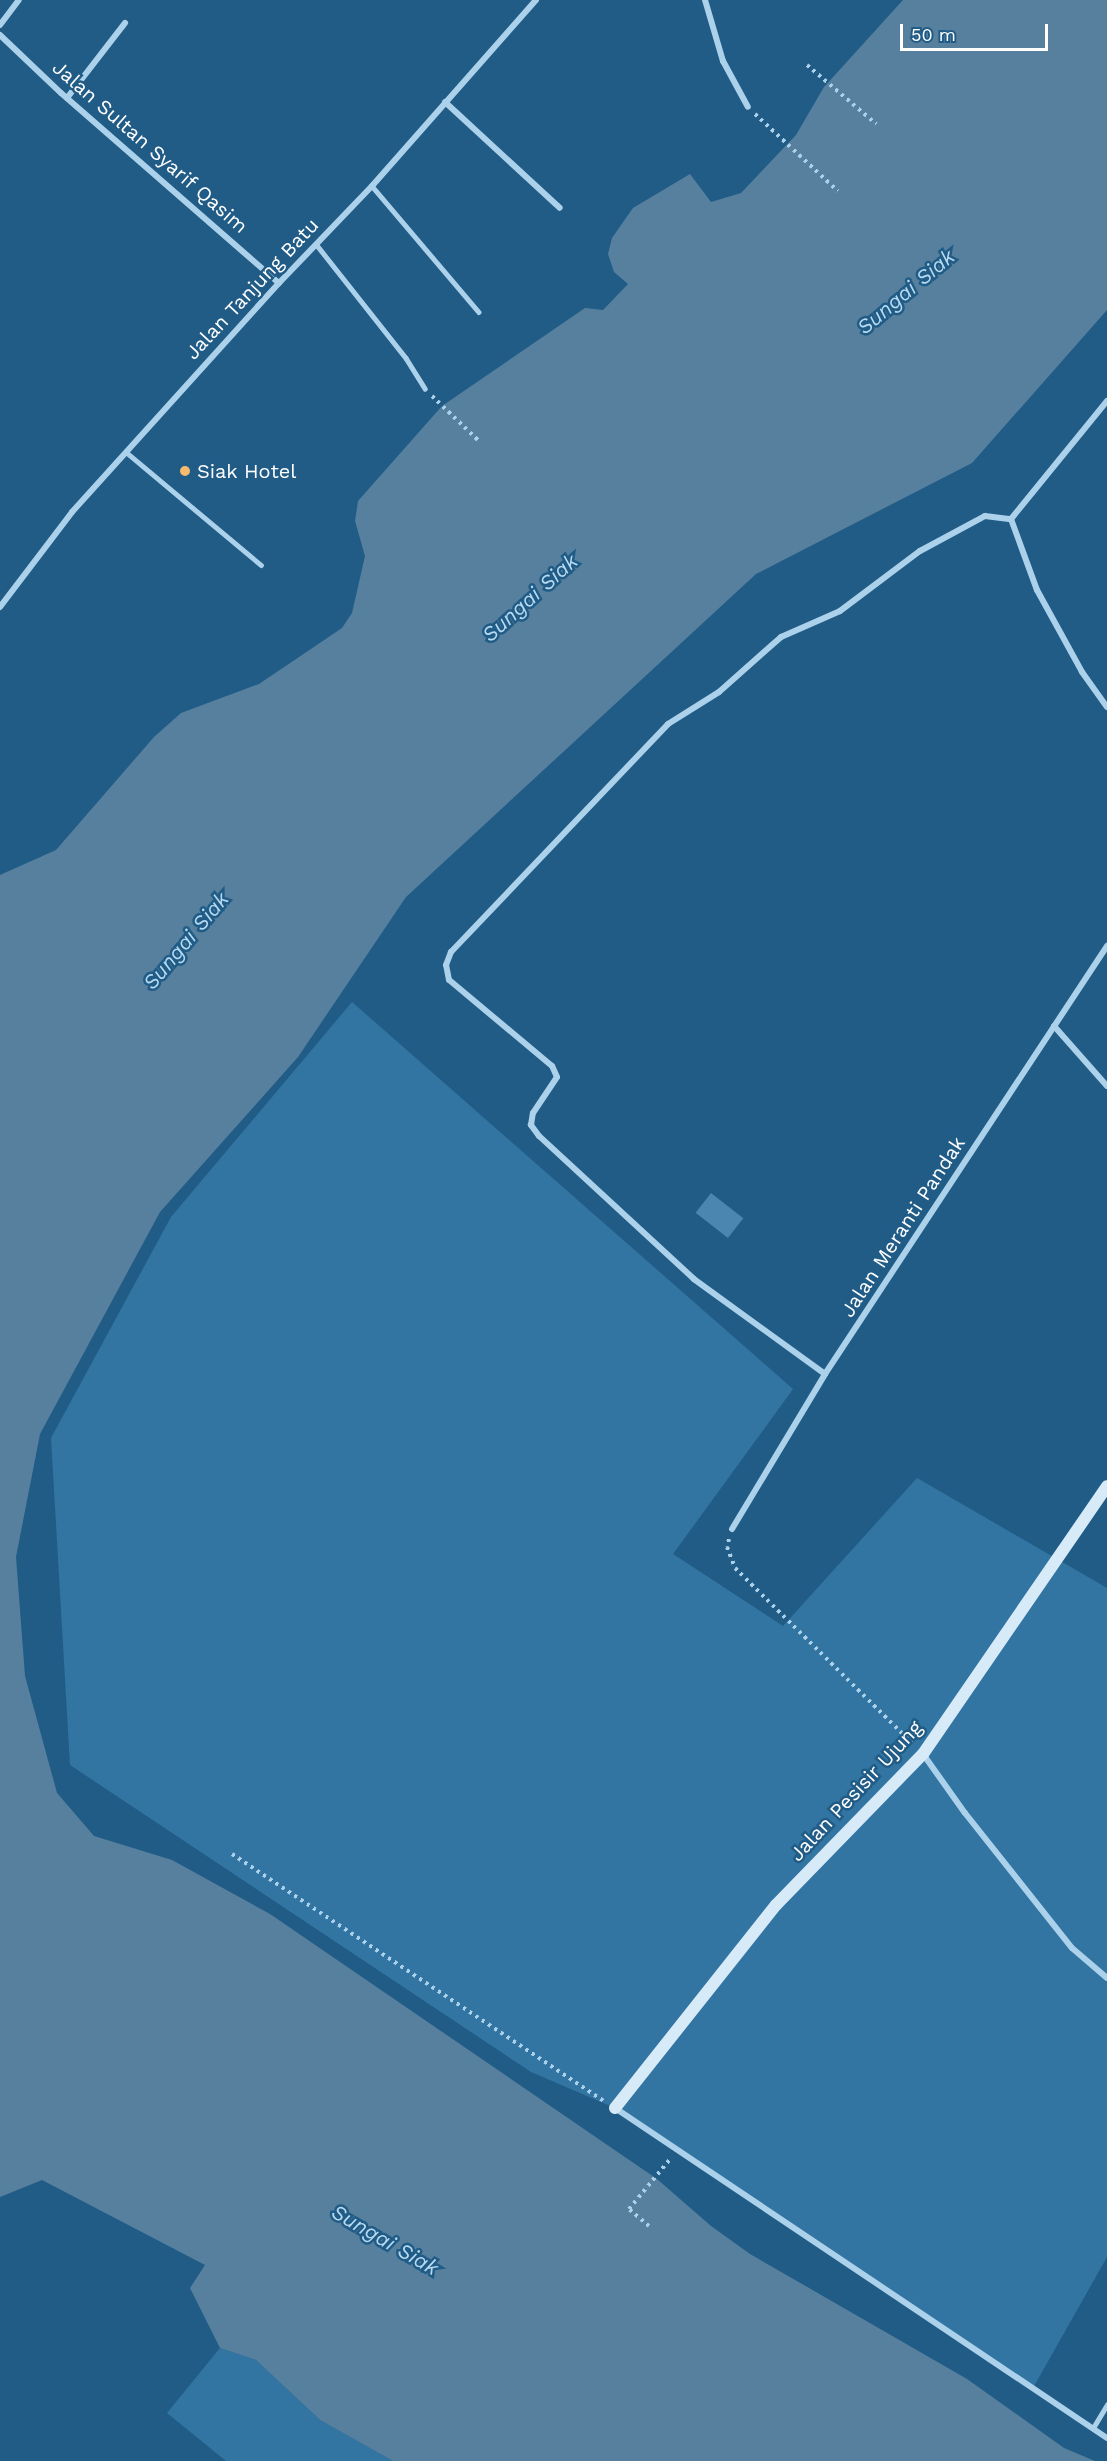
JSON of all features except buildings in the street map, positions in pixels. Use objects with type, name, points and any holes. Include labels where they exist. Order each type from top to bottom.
[{"type":"street","points":[[0,25],[19,0]]},
{"type":"street","name":"Jalan Tanjung Batu","points":[[0,607],[72,512],[279,283],[372,186],[536,0]]},
{"type":"street","points":[[705,0],[723,61],[748,107]]},
{"type":"street","points":[[67,98],[125,23]]},
{"type":"street","name":"Jalan Sultan Syarif Qasim","points":[[0,35],[67,98],[279,283]]},
{"type":"street","points":[[445,102],[560,208]]},
{"type":"street","points":[[1011,519],[1107,401]]},
{"type":"street","points":[[825,1374],[694,1279],[539,1136],[531,1125],[533,1113],[552,1089],[557,1077],[552,1066],[449,980],[446,966],[451,952],[668,724],[719,692],[781,637],[840,611],[920,551],[985,516],[1011,519]]},
{"type":"street","points":[[1011,519],[1037,590],[1082,672],[1107,706]]},
{"type":"street","name":"Jalan Meranti Pandak","points":[[732,1529],[825,1374],[1107,946]]},
{"type":"street","points":[[1054,1026],[1107,1086]]},
{"type":"street","name":"Jalan Pesisir Ujung","points":[[615,2108],[776,1905],[923,1754],[1107,1486]]},
{"type":"street","points":[[923,1754],[965,1813],[1072,1948],[1107,1978]]},
{"type":"street","points":[[615,2108],[1107,2438]]},
{"type":"lane","points":[[372,186],[479,312]]},
{"type":"lane","points":[[316,244],[406,358],[425,389]]},
{"type":"lane","points":[[126,452],[261,565]]},
{"type":"lane","points":[[1093,2428],[1107,2405]]},
{"type":"path","points":[[807,65],[876,124]]},
{"type":"path","points":[[748,107],[838,190]]},
{"type":"path","points":[[425,389],[479,441]]},
{"type":"path","points":[[732,1529],[726,1547],[735,1568],[923,1754]]},
{"type":"path","points":[[232,1854],[615,2108]]},
{"type":"path","points":[[649,2226],[628,2209],[678,2150]]},
{"type":"shaded area","points":[[352,1002],[793,1389],[673,1554],[783,1626],[917,1478],[1107,1588],[1107,2257],[1033,2388],[615,2108],[531,2072],[70,1765],[51,1438],[171,1217]]},
{"type":"shaded area","points":[[220,2348],[256,2360],[320,2420],[393,2461],[226,2461],[167,2413]]},
{"type":"water","name":"Sungai Siak","points":[[903,0],[1107,0],[1107,310],[972,463],[756,574],[406,897],[298,1057],[160,1212],[40,1434],[16,1557],[25,1676],[57,1793],[94,1836],[172,1860],[270,1914],[657,2179],[711,2226],[750,2254],[967,2379],[1064,2448],[1095,2461],[393,2461],[320,2420],[256,2360],[220,2348],[190,2288],[205,2265],[42,2180],[0,2197],[0,875],[56,850],[154,737],[181,713],[259,684],[342,628],[352,613],[365,556],[355,521],[358,501],[442,406],[585,308],[603,310],[628,284],[614,272],[608,254],[612,238],[633,208],[690,174],[711,202],[741,193],[796,135],[824,87]]},
{"type":"place","name":"Siak Hotel","points":[[185,471]]}]
